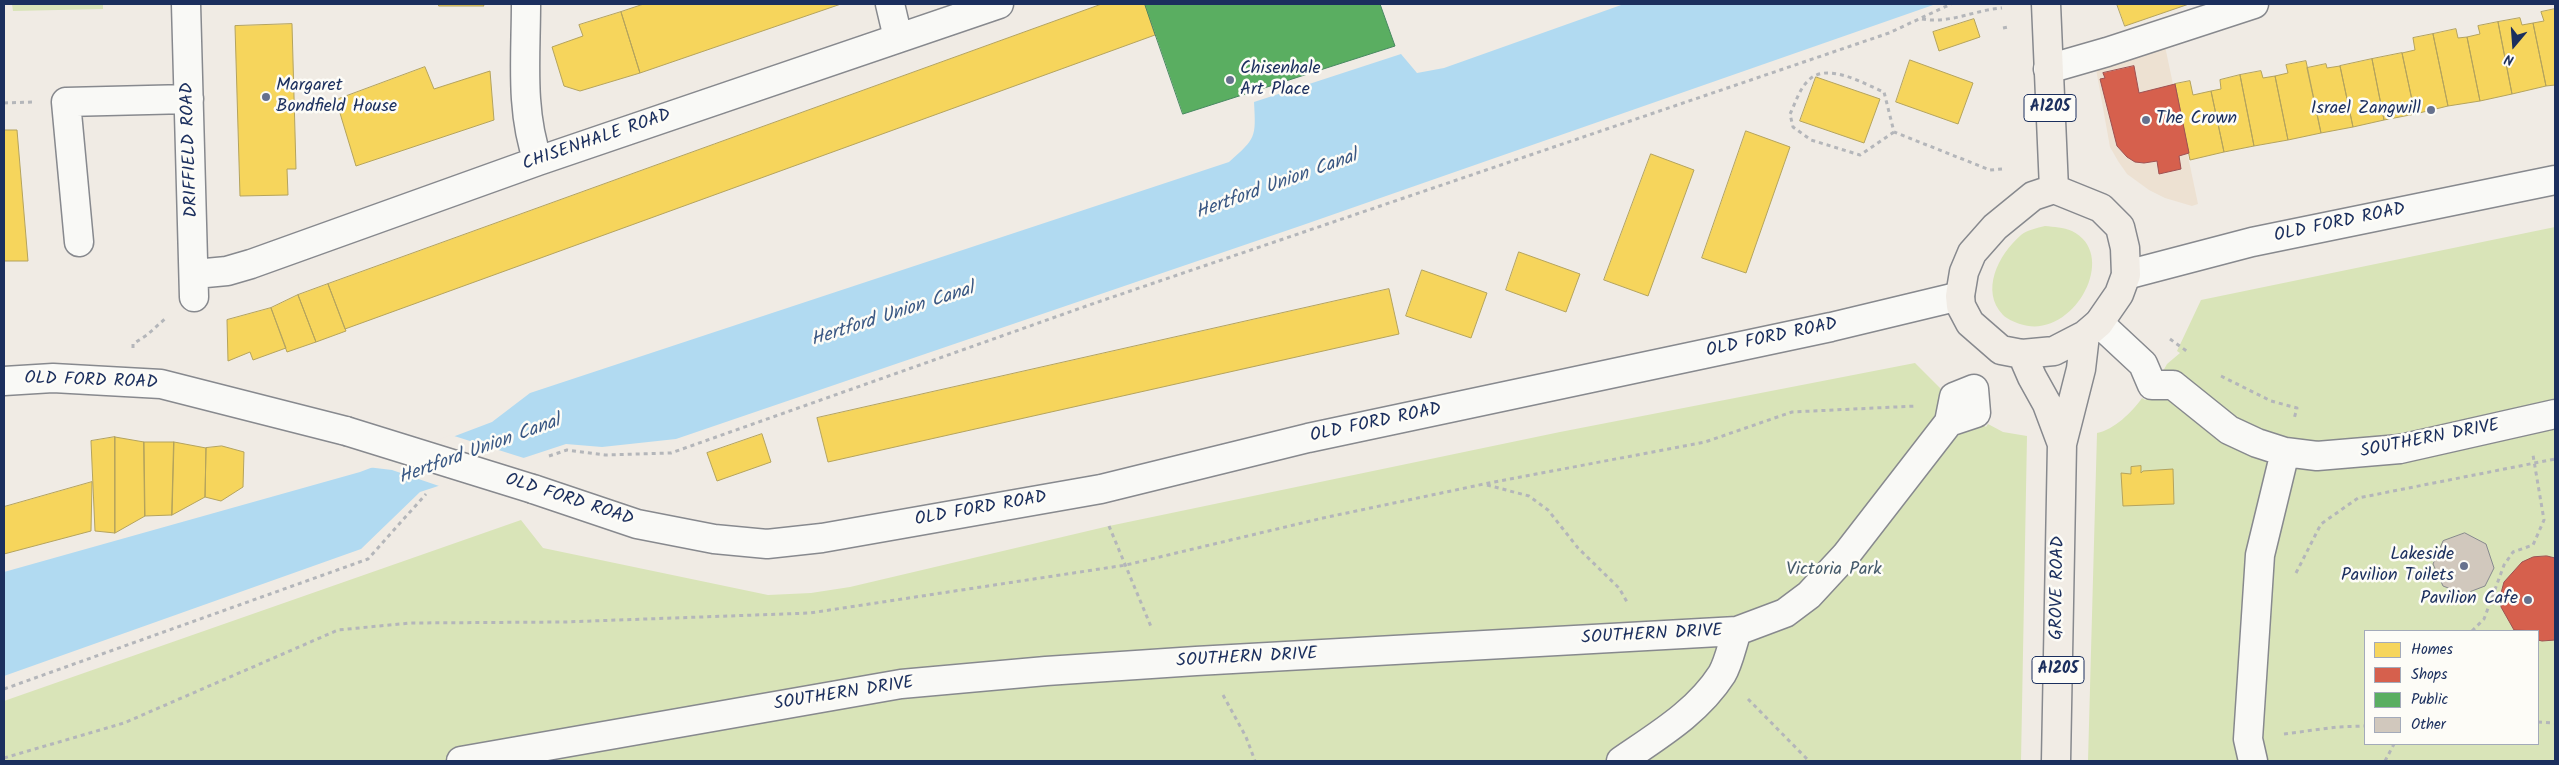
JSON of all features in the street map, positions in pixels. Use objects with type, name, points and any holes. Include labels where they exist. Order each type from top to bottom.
[{"type":"main road","name":"A1205","points":[[2046,4],[2054,189]]},
{"type":"main road","name":"GROVE ROAD","points":[[2054,189],[2101,208],[2120,227],[2125,248],[2126,275],[2119,294],[2092,329],[2062,444],[2056,761]]},
{"type":"main road","points":[[1960,296],[1964,272],[1972,253],[1995,227],[2032,196],[2054,189]]},
{"type":"main road","name":"GROVE ROAD","points":[[1960,296],[1970,323],[2001,350],[2022,354],[2054,351],[2092,329]]},
{"type":"main road","name":"GROVE ROAD","points":[[2022,354],[2047,404],[2062,444]]},
{"type":"street","name":"DRIFFIELD ROAD","points":[[186,4],[194,286]]},
{"type":"street","points":[[526,4],[526,103],[530,140],[538,161]]},
{"type":"street","points":[[890,4],[898,38]]},
{"type":"street","name":"CHISENHALE ROAD","points":[[194,286],[226,271],[251,264],[538,161],[999,4]]},
{"type":"street","points":[[2048,69],[2107,52],[2254,4]]},
{"type":"street","points":[[79,242],[66,102],[189,99]]},
{"type":"street","name":"OLD FORD ROAD","points":[[2126,275],[2252,242],[2555,180]]},
{"type":"street","name":"OLD FORD ROAD","points":[[4,380],[53,378],[161,384],[346,431],[533,489],[637,524],[714,540],[767,544],[822,538],[1101,489],[1308,438],[1831,327],[1960,296]]},
{"type":"street","name":"SOUTHERN DRIVE","points":[[2092,329],[2143,364],[2152,385],[2173,385],[2229,430],[2256,443],[2285,452],[2317,456],[2400,449],[2555,414]]},
{"type":"street","name":"SOUTHERN DRIVE","points":[[461,761],[901,684],[1046,671],[1196,661],[1737,631],[1785,612],[1809,595],[1846,555],[1949,422]]},
{"type":"street","points":[[2251,750],[2260,555],[2285,452]]},
{"type":"street","points":[[1621,761],[1676,724],[1700,701],[1722,673],[1737,631]]},
{"type":"path","points":[[671,453],[1085,306],[1889,33],[1950,4]]},
{"type":"path","points":[[1921,18],[1936,21],[2002,8]]},
{"type":"path","points":[[2003,28],[2008,27]]},
{"type":"path","points":[[1838,73],[1884,92],[1894,132],[1860,154],[1811,140],[1793,126],[1790,114],[1806,82],[1816,75],[1838,73]]},
{"type":"path","points":[[1894,132],[1990,170],[2002,168]]},
{"type":"path","points":[[133,352],[132,344],[148,335]]},
{"type":"path","points":[[2165,336],[2191,355]]},
{"type":"path","points":[[2216,373],[2272,401],[2296,408],[2285,452]]},
{"type":"path","points":[[4,758],[124,723],[338,630],[410,623],[564,622],[810,614],[1126,565],[1323,518],[1484,484],[1705,442],[1792,412],[1924,406]]},
{"type":"path","points":[[2473,630],[2484,619],[2504,565],[2513,552],[2533,545],[2544,520],[2533,454]]},
{"type":"path","points":[[2293,579],[2305,551],[2321,524],[2358,498],[2555,459]]},
{"type":"path","points":[[1484,484],[1529,496],[1548,510],[1578,548],[1619,588],[1632,611],[1637,638]]},
{"type":"path","points":[[1109,526],[1166,663]]},
{"type":"path","points":[[4,690],[368,559]]},
{"type":"path","points":[[1196,661],[1225,697],[1246,737],[1255,761]]},
{"type":"path","points":[[1722,673],[1809,761]]},
{"type":"path","points":[[2539,722],[2555,723]]},
{"type":"path","points":[[2283,726],[2285,743]]},
{"type":"path","points":[[2251,750],[2284,734],[2337,727],[2364,726]]},
{"type":"path","points":[[2385,761],[2393,745]]},
{"type":"shaded area","points":[[2165,46],[2198,204],[2192,206],[2165,198],[2149,190],[2127,174],[2110,147],[2096,69]]},
{"type":"green space","points":[[12,4],[103,4],[103,9],[13,11]]},
{"type":"green space","points":[[2045,226],[2072,231],[2086,243],[2092,258],[2091,276],[2084,293],[2072,309],[2057,320],[2039,326],[2020,324],[2003,315],[1996,305],[1993,295],[1995,274],[2005,253],[2021,235],[2029,230]]},
{"type":"green space","points":[[2555,227],[2555,761],[2088,761],[2097,433],[2116,424],[2142,398],[2145,400],[2149,396],[2167,364],[2180,353],[2177,351],[2201,300]]},
{"type":"green space","name":"Victoria Park","points":[[1915,363],[1941,389],[1940,391],[1986,427],[1988,424],[2003,432],[2027,436],[2021,761],[4,761],[4,701],[521,520],[543,548],[768,595],[811,593],[850,587],[1109,526],[1560,432]]},
{"type":"water","name":"Hertford Union Canal","points":[[1624,4],[1936,4],[1303,225],[676,439],[602,447],[566,444],[420,492],[361,549],[4,676],[4,572],[360,472],[492,422],[530,393],[1229,162],[1245,148],[1252,137],[1255,123],[1254,102],[1401,54],[1417,73],[1444,68]]},
{"type":"pier","points":[[451,435],[527,459],[442,487],[392,470],[367,467]]},
{"type":"building: Homes","points":[[439,4],[483,4],[484,6],[439,6]]},
{"type":"building: Homes","points":[[644,4],[841,4],[640,73],[621,12]]},
{"type":"building: Homes","points":[[1102,4],[1145,4],[1155,35],[345,329],[328,284]]},
{"type":"building: Homes","points":[[2117,4],[2189,4],[2125,26]]},
{"type":"building: Homes","points":[[2555,9],[2555,85],[2546,86],[2533,23],[2544,21],[2541,12]]},
{"type":"building: Homes","points":[[621,12],[640,73],[580,91],[564,86],[552,47],[583,36],[579,25]]},
{"type":"building: Homes","points":[[2520,18],[2522,25],[2533,23],[2546,86],[2512,94],[2498,22]]},
{"type":"building: Homes","points":[[1974,19],[1980,37],[1939,51],[1933,32]]},
{"type":"building: Homes","points":[[2498,22],[2512,94],[2480,101],[2467,37],[2480,34],[2478,26]]},
{"type":"building: Homes","name":"Margaret Bondfield House","points":[[292,24],[296,169],[287,169],[288,195],[240,196],[235,26]]},
{"type":"building: Homes","points":[[2456,29],[2458,38],[2467,37],[2480,101],[2448,106],[2433,34]]},
{"type":"building: Homes","points":[[2433,34],[2448,106],[2415,114],[2402,53],[2415,50],[2413,38]]},
{"type":"building: Homes","points":[[2402,53],[2415,114],[2384,120],[2372,59]]},
{"type":"building: Homes","points":[[2372,59],[2384,120],[2353,127],[2340,66]]},
{"type":"building: Homes","points":[[1910,60],[1973,83],[1958,124],[1896,102]]},
{"type":"building: Homes","points":[[2306,61],[2321,133],[2288,140],[2275,76],[2288,73],[2286,65]]},
{"type":"building: Homes","points":[[2326,64],[2327,68],[2340,66],[2353,127],[2321,133],[2307,68]]},
{"type":"building: Homes","points":[[425,67],[434,89],[490,71],[494,120],[356,166],[336,100]]},
{"type":"building: Homes","points":[[2261,71],[2263,78],[2275,76],[2288,140],[2254,146],[2240,75]]},
{"type":"building: Homes","points":[[2240,75],[2254,146],[2224,152],[2211,91],[2221,89],[2220,80]]},
{"type":"building: Homes","points":[[1816,77],[1880,99],[1864,143],[1800,121]]},
{"type":"building: Homes","points":[[2190,81],[2193,95],[2211,91],[2224,152],[2190,160],[2175,84]]},
{"type":"building: Homes","points":[[4,130],[17,130],[28,261],[4,261]]},
{"type":"building: Homes","points":[[1746,131],[1790,147],[1746,273],[1702,258]]},
{"type":"building: Homes","points":[[1651,154],[1694,170],[1648,296],[1604,280]]},
{"type":"building: Homes","points":[[1519,252],[1580,274],[1566,312],[1506,290]]},
{"type":"building: Homes","points":[[1422,270],[1487,293],[1471,338],[1406,316]]},
{"type":"building: Homes","points":[[328,284],[346,331],[316,342],[298,295]]},
{"type":"building: Homes","points":[[1389,289],[1399,334],[828,462],[817,418]]},
{"type":"building: Homes","points":[[298,295],[316,342],[287,352],[271,308]]},
{"type":"building: Homes","points":[[271,308],[286,348],[253,360],[250,352],[228,361],[227,320]]},
{"type":"building: Homes","points":[[762,434],[771,462],[717,481],[707,453]]},
{"type":"building: Homes","points":[[115,437],[115,533],[95,531],[91,441]]},
{"type":"building: Homes","points":[[115,437],[144,442],[145,516],[115,533]]},
{"type":"building: Homes","points":[[144,442],[174,442],[172,515],[145,516]]},
{"type":"building: Homes","points":[[174,442],[206,448],[205,497],[172,515]]},
{"type":"building: Homes","points":[[222,446],[244,452],[243,487],[221,501],[205,497],[206,448]]},
{"type":"building: Homes","points":[[2141,466],[2141,473],[2143,471],[2173,469],[2174,504],[2123,506],[2121,473],[2131,474],[2131,467]]},
{"type":"building: Homes","points":[[92,482],[91,531],[4,554],[4,507]]},
{"type":"building: Shops","name":"The Crown","points":[[2134,66],[2139,93],[2175,84],[2189,153],[2179,156],[2181,169],[2159,174],[2157,161],[2135,162],[2127,157],[2117,146],[2100,79],[2105,78],[2103,73]]},
{"type":"building: Shops","name":"Pavilion Cafe","points":[[2547,556],[2555,558],[2555,640],[2539,640],[2539,630],[2514,630],[2501,607],[2501,593],[2504,582],[2522,562],[2533,557]]},
{"type":"building: Public","name":"Chisenhale Art Place","points":[[1145,4],[1380,4],[1395,46],[1183,114]]},
{"type":"building: Other","name":"Lakeside Pavilion Toilets","points":[[2465,533],[2486,544],[2494,568],[2485,586],[2464,594],[2443,586],[2433,564],[2443,541]]},
{"type":"place","name":"Chisenhale Art Place","points":[[1230,80]]},
{"type":"place","name":"Margaret Bondfield House","points":[[266,97]]},
{"type":"place","name":"Israel Zangwill","points":[[2431,110]]},
{"type":"place","name":"The Crown","points":[[2146,120]]},
{"type":"place","name":"Lakeside Pavilion Toilets","points":[[2464,566]]},
{"type":"place","name":"Pavilion Cafe","points":[[2528,600]]}]
